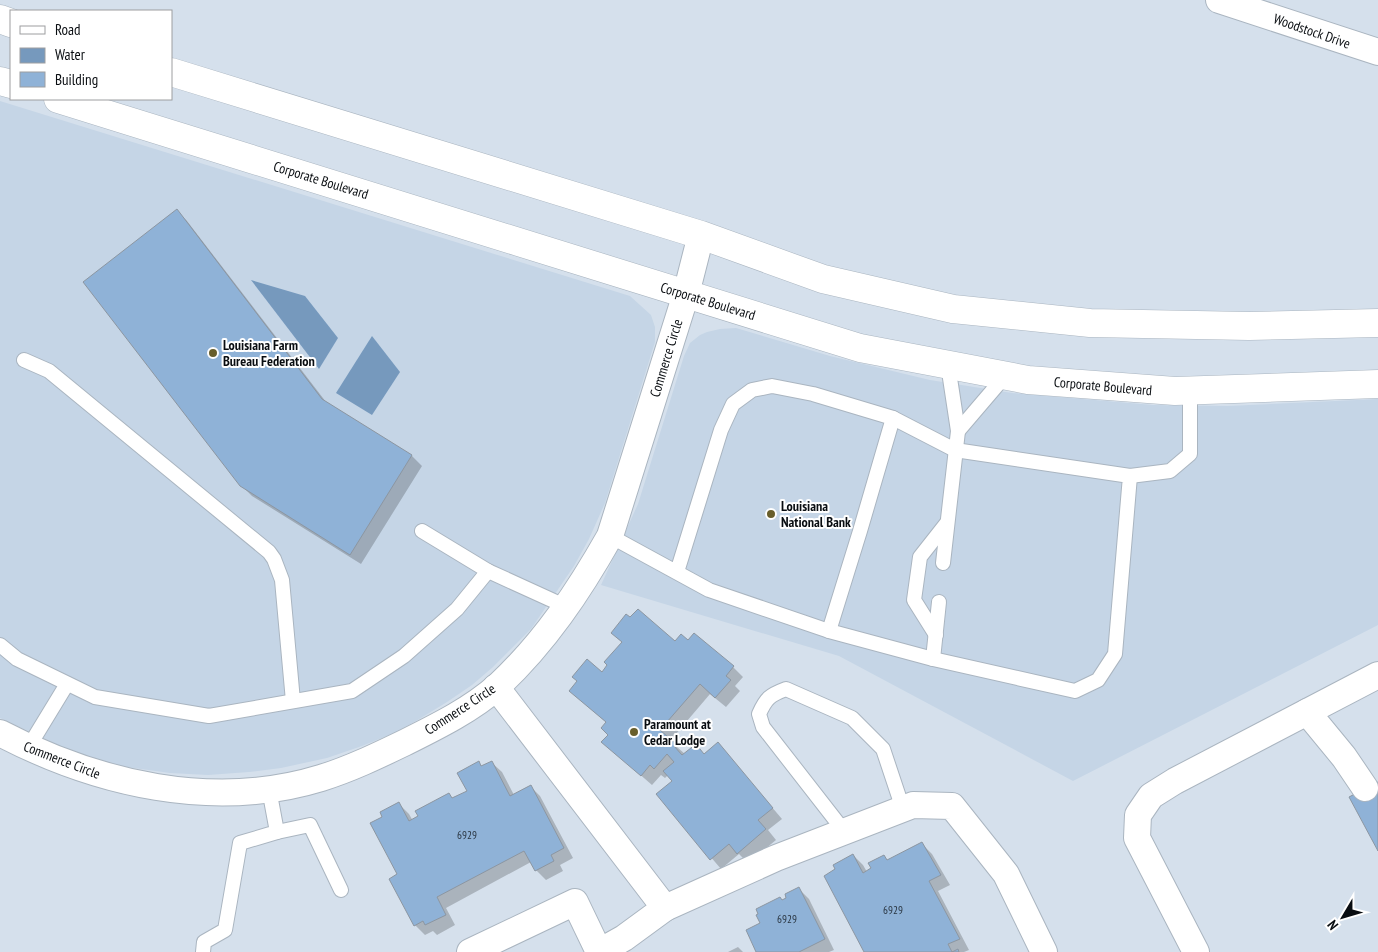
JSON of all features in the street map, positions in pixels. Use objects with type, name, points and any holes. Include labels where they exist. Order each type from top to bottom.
[{"type":"street","name":"Woodstock Drive","points":[[1219,0],[1378,52]]},
{"type":"street","points":[[172,72],[701,235],[823,279],[953,309],[1090,323],[1249,326],[1378,323]]},
{"type":"street","name":"Corporate Boulevard","points":[[61,100],[860,348],[1028,380],[1175,391],[1378,384]]},
{"type":"street","name":"Commerce Circle","points":[[0,733],[28,748],[95,774],[165,790],[235,792],[269,789],[319,778],[364,763],[468,708],[496,687],[535,648],[567,607],[590,572],[610,536],[686,294],[701,235]]},
{"type":"street","points":[[1196,952],[1137,838],[1138,815],[1150,796],[1175,781],[1378,675]]},
{"type":"street","points":[[496,687],[665,908]]},
{"type":"street","points":[[1307,712],[1344,757],[1365,788]]},
{"type":"street","points":[[470,952],[575,902],[599,952],[624,938],[665,908],[776,858],[913,805],[952,806],[1006,874],[1044,952]]},
{"type":"lane","points":[[24,360],[49,371],[269,552],[274,559],[282,580],[292,701]]},
{"type":"lane","points":[[943,563],[958,431],[948,365]]},
{"type":"lane","points":[[958,431],[1005,376]]},
{"type":"lane","points":[[677,572],[721,430],[733,404],[752,390],[772,386],[813,394],[893,418],[956,450],[1130,476],[1170,471],[1190,454],[1190,391]]},
{"type":"lane","points":[[829,631],[893,418]]},
{"type":"lane","points":[[610,536],[709,590],[829,631],[933,659],[1075,691],[1098,680],[1115,654],[1130,476]]},
{"type":"lane","points":[[936,635],[914,600],[920,557],[947,524]]},
{"type":"lane","points":[[422,531],[488,570],[567,607]]},
{"type":"lane","points":[[0,645],[17,659],[95,697],[209,716],[352,691],[404,656],[457,609],[488,570]]},
{"type":"lane","points":[[933,659],[939,602]]},
{"type":"lane","points":[[28,748],[67,684]]},
{"type":"lane","points":[[844,831],[763,727],[759,714],[764,702],[775,693],[786,689],[852,718],[883,749],[903,809]]},
{"type":"lane","points":[[269,789],[277,832]]},
{"type":"lane","points":[[203,952],[204,942],[225,930],[240,843],[310,825],[341,890]]},
{"type":"shaded area","points":[[0,101],[630,296],[651,315],[655,327],[655,342],[605,503],[589,539],[574,566],[531,629],[472,685],[394,733],[327,758],[281,768],[208,775],[170,773],[127,767],[84,757],[0,718]]},
{"type":"shaded area","points":[[736,328],[830,356],[930,380],[1012,393],[1153,405],[1228,406],[1378,399],[1378,625],[1073,781],[839,656],[601,585],[638,504],[684,356],[690,343],[707,332]]},
{"type":"water","points":[[251,280],[305,296],[338,338],[319,369]]},
{"type":"water","points":[[372,336],[400,372],[372,415],[336,393]]},
{"type":"building","name":"Louisiana Farm Bureau Federation","points":[[177,209],[322,399],[412,455],[350,555],[240,486],[83,282]]},
{"type":"building","name":"Paramount at Cedar Lodge","points":[[638,609],[675,641],[681,634],[688,640],[694,633],[734,666],[726,676],[731,680],[715,698],[700,684],[660,730],[676,744],[674,746],[682,755],[696,744],[704,754],[718,742],[773,808],[758,820],[766,829],[737,854],[729,844],[710,860],[656,794],[672,781],[663,771],[674,762],[667,754],[654,769],[650,765],[641,776],[601,742],[608,735],[601,728],[606,722],[569,691],[577,681],[572,677],[587,659],[602,672],[607,665],[604,662],[622,642],[611,633],[626,614],[630,617]]},
{"type":"building","points":[[479,761],[481,766],[492,761],[510,796],[531,785],[564,848],[551,855],[554,861],[535,871],[524,851],[437,897],[446,915],[425,925],[423,921],[414,926],[389,879],[397,874],[370,823],[382,817],[380,812],[399,802],[409,821],[418,816],[415,811],[449,793],[452,798],[467,791],[457,773]]},
{"type":"building","points":[[1378,782],[1378,851],[1349,797]]},
{"type":"building","points":[[922,842],[941,875],[929,881],[960,939],[948,944],[952,952],[864,952],[824,876],[835,869],[833,865],[853,854],[863,873],[871,868],[868,863],[884,855],[887,860]]},
{"type":"building","points":[[799,887],[825,939],[799,952],[756,952],[746,930],[760,923],[756,915],[758,914],[756,909],[780,897],[782,900],[786,898],[785,894]]},
{"type":"place","name":"Louisiana Farm Bureau Federation","points":[[213,353]]},
{"type":"place","name":"Louisiana National Bank","points":[[771,514]]},
{"type":"place","name":"Paramount at Cedar Lodge","points":[[634,732]]}]
